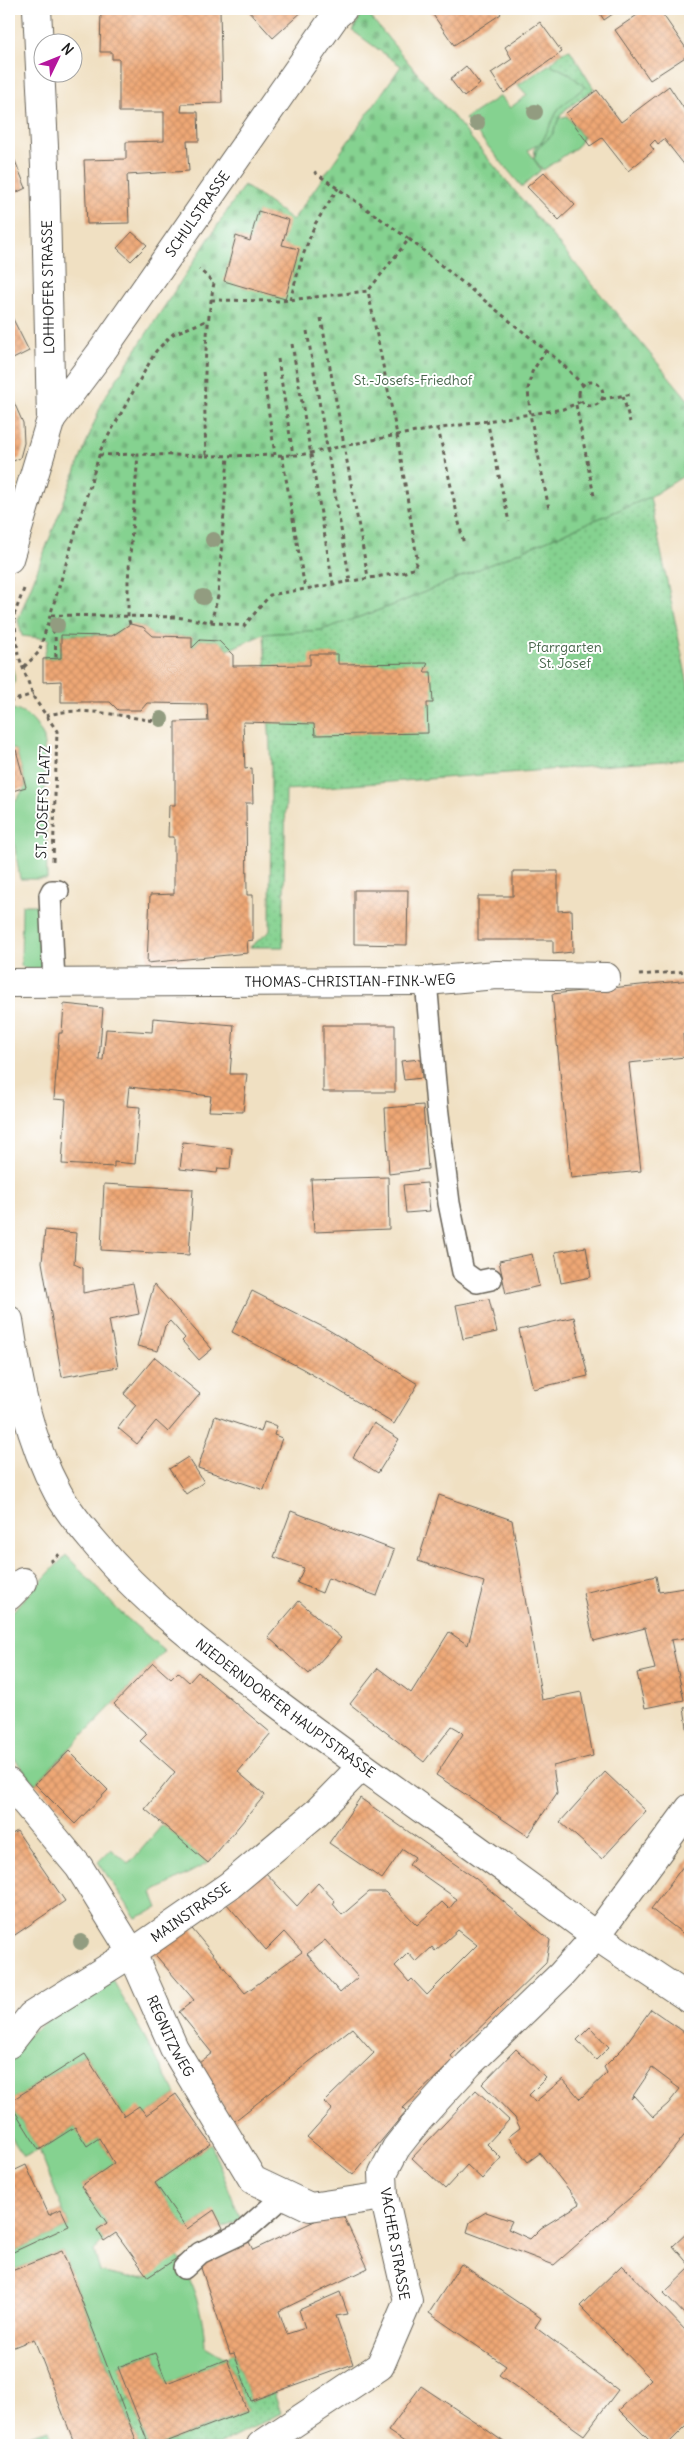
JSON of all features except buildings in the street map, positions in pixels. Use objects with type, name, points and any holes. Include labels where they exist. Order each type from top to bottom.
[{"type":"street","name":"LOHHOFER STRASSE","points":[[9,559],[51,419],[45,166],[37,9]]},
{"type":"street","name":"SCHULSTRASSE","points":[[51,419],[176,246],[342,9]]},
{"type":"street","name":"THOMAS-CHRISTIAN-FINK-WEG","points":[[9,983],[426,981],[497,975],[606,978]]},
{"type":"street","name":"NIEDERNDORFER HAUPTSTRASSE","points":[[9,1320],[14,1394],[41,1459],[59,1496],[92,1540],[138,1592],[201,1645],[362,1766],[489,1855],[596,1936],[690,1999]]},
{"type":"street","name":"MAINSTRASSE","points":[[9,2044],[32,2016],[132,1953],[230,1885],[316,1813],[362,1766]]},
{"type":"street","name":"REGNITZWEG","points":[[9,1783],[78,1867],[132,1953],[174,2048],[253,2180],[310,2207],[384,2196]]},
{"type":"street","name":"VACHER STRASSE","points":[[261,2445],[380,2366],[408,2301],[384,2196],[383,2173],[396,2148],[419,2119],[469,2064],[561,1975],[596,1936],[690,1808]]},
{"type":"lane","points":[[54,983],[55,891]]},
{"type":"lane","points":[[426,981],[437,1106],[448,1194],[463,1272],[477,1282],[491,1279]]},
{"type":"lane","points":[[184,2268],[200,2254],[242,2233],[285,2196]]},
{"type":"path","points":[[313,171],[408,239],[546,350],[583,385]]},
{"type":"path","points":[[290,300],[314,224],[338,188]]},
{"type":"path","points":[[211,300],[290,300],[368,291],[408,239]]},
{"type":"path","points":[[176,246],[214,283],[208,320],[203,393],[206,456]]},
{"type":"path","points":[[51,615],[176,617],[244,626],[270,596],[368,577],[405,572],[415,568],[417,558],[397,435],[368,291]]},
{"type":"path","points":[[321,318],[368,577]]},
{"type":"path","points":[[24,667],[39,652],[99,455],[156,351],[173,334],[208,320]]},
{"type":"path","points":[[306,331],[350,581]]},
{"type":"path","points":[[292,344],[333,584]]},
{"type":"path","points":[[546,350],[532,372],[528,389],[530,414],[549,509]]},
{"type":"path","points":[[278,359],[293,455]]},
{"type":"path","points":[[262,373],[275,455]]},
{"type":"path","points":[[602,399],[603,391],[599,384],[591,382],[583,385],[579,394],[582,401],[588,406],[592,406],[602,399],[633,394]]},
{"type":"path","points":[[623,396],[630,422]]},
{"type":"path","points":[[99,455],[293,455],[438,428],[563,409],[582,401]]},
{"type":"path","points":[[576,404],[594,496]]},
{"type":"path","points":[[488,420],[510,522]]},
{"type":"path","points":[[438,428],[464,545]]},
{"type":"path","points":[[130,624],[128,617],[128,582],[138,454]]},
{"type":"path","points":[[282,455],[305,589]]},
{"type":"path","points":[[211,622],[218,596],[228,456]]},
{"type":"path","points":[[48,623],[55,634],[56,658]]},
{"type":"path","name":"ST. JOSEFS PLATZ","points":[[18,654],[33,694],[57,731],[55,891]]},
{"type":"path","points":[[9,702],[33,694]]},
{"type":"path","points":[[46,716],[60,711],[81,712],[163,722]]},
{"type":"path","points":[[606,978],[690,971]]},
{"type":"green space","name":"St.-Josefs-Friedhof","points":[[364,9],[690,402],[690,472],[650,497],[394,605],[322,630],[264,634],[228,650],[218,641],[200,640],[192,648],[192,637],[153,636],[143,627],[130,624],[112,636],[61,635],[61,658],[43,659],[49,639],[22,636],[18,620],[103,400],[244,185],[293,220],[401,66],[353,31]]},
{"type":"green space","points":[[570,50],[594,89],[565,110],[559,118],[552,135],[537,149],[534,159],[535,146],[542,142],[559,108],[585,87],[568,73],[550,64],[562,52]]},
{"type":"green space","points":[[550,64],[568,73],[585,87],[559,108],[542,142],[528,150],[541,170],[522,187],[465,119],[500,96],[510,108],[527,95],[518,85]]},
{"type":"green space","points":[[567,116],[583,137],[577,147],[543,170],[534,159],[537,149],[552,135],[559,118]]},
{"type":"green space","name":"Pfarrgarten St. Josef","points":[[650,497],[690,695],[690,759],[286,790],[283,947],[250,947],[270,931],[271,768],[264,634],[322,630],[394,605]]},
{"type":"green space","points":[[9,659],[14,673],[14,685],[9,693]]},
{"type":"green space","points":[[13,709],[24,713],[32,720],[44,738],[47,879],[20,879],[9,811],[26,786],[16,750],[9,748],[9,711]]},
{"type":"green space","points":[[22,905],[46,905],[44,968],[38,971],[21,966]]},
{"type":"green space","points":[[66,1555],[120,1612],[165,1651],[35,1784],[9,1752],[9,1615]]},
{"type":"green space","points":[[163,1824],[208,1863],[152,1893],[158,1908],[136,1918],[98,1862],[111,1849],[129,1864]]},
{"type":"green space","points":[[109,1973],[176,2094],[146,2115],[124,2116],[85,2054],[9,2102],[9,2053],[12,2048]]},
{"type":"green space","points":[[9,2102],[39,2150],[24,2157],[9,2134]]},
{"type":"green space","points":[[75,2127],[87,2145],[99,2138],[114,2163],[81,2186],[107,2223],[97,2230],[104,2241],[94,2251],[100,2272],[128,2278],[147,2277],[178,2256],[197,2300],[205,2346],[227,2359],[167,2383],[155,2353],[118,2366],[131,2399],[122,2402],[62,2251],[14,2270],[9,2254],[69,2226],[39,2150]]},
{"type":"green space","points":[[211,2144],[241,2220],[223,2228],[213,2211],[187,2229],[155,2183]]},
{"type":"green space","points":[[234,2353],[251,2401],[274,2393],[281,2413],[219,2445],[158,2445],[247,2411],[227,2359],[230,2354]]},
{"type":"green space","points":[[131,2399],[149,2445],[138,2445],[122,2402]]},
{"type":"green space","points":[[49,2430],[54,2445],[9,2445],[9,2442]]}]
